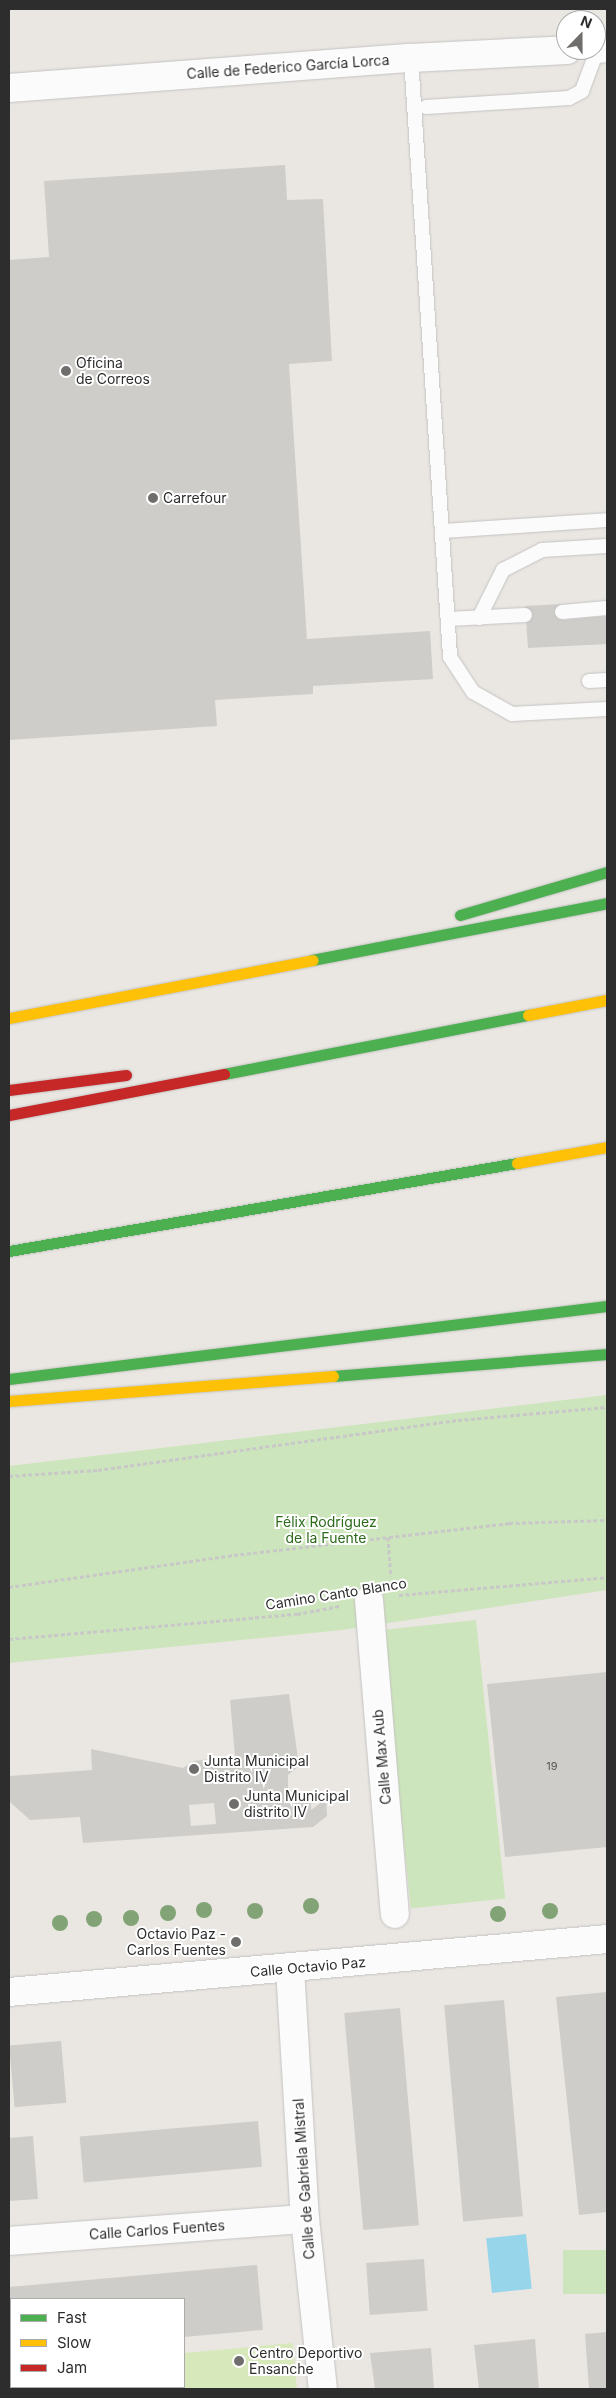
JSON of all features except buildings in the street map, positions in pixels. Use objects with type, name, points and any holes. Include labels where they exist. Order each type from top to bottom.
[{"type":"highway","points":[[444,919],[607,872]]},
{"type":"highway","points":[[9,1018],[310,958],[607,903]]},
{"type":"highway","points":[[310,958],[425,925]]},
{"type":"highway","points":[[9,1115],[607,1000]]},
{"type":"highway","points":[[212,1063],[415,1036]]},
{"type":"highway","points":[[9,1090],[135,1074]]},
{"type":"highway","points":[[9,1252],[607,1146]]},
{"type":"highway","points":[[9,1379],[607,1306]]},
{"type":"highway","points":[[9,1401],[607,1354]]},
{"type":"street","name":"Calle de Federico García Lorca","points":[[9,88],[411,58],[556,51]]},
{"type":"street","name":"Calle Max Aub","points":[[369,1600],[394,1914]]},
{"type":"street","name":"Calle Octavio Paz","points":[[9,1992],[607,1939]]},
{"type":"street","name":"Calle de Gabriela Mistral","points":[[290,1968],[304,2219],[322,2389]]},
{"type":"street","name":"Calle Carlos Fuentes","points":[[9,2241],[304,2219]]},
{"type":"lane","points":[[411,58],[450,657],[473,692],[512,714],[607,709]]},
{"type":"lane","points":[[426,107],[569,98],[582,92],[595,60]]},
{"type":"lane","points":[[443,531],[607,520]]},
{"type":"lane","points":[[479,618],[504,570],[542,550],[607,546]]},
{"type":"lane","points":[[562,612],[607,608]]},
{"type":"lane","points":[[448,620],[525,615]]},
{"type":"lane","points":[[589,681],[607,680]]},
{"type":"path","points":[[9,1476],[98,1470],[336,1435],[607,1406]]},
{"type":"path","points":[[9,1587],[509,1524],[607,1520]]},
{"type":"path","points":[[388,1538],[390,1568]]},
{"type":"path","name":"Camino Canto Blanco","points":[[9,1639],[297,1614],[419,1592],[607,1577]]},
{"type":"green space","name":"Félix Rodríguez de la Fuente","points":[[607,1395],[607,1590],[342,1630],[9,1663],[9,1466]]},
{"type":"green space","points":[[476,1620],[505,1898],[411,1908],[382,1630]]},
{"type":"green space","points":[[563,2250],[607,2250],[607,2294],[563,2294]]},
{"type":"green space","name":"Centro Deportivo Ensanche","points":[[293,2343],[297,2389],[9,2389],[10,2379],[10,2388],[185,2388],[185,2353]]},
{"type":"water","points":[[526,2234],[532,2289],[492,2293],[486,2238]]},
{"type":"traffic: fast","points":[[460,915],[607,872]]},
{"type":"traffic: fast","points":[[312,960],[607,903]]},
{"type":"traffic: fast","points":[[224,1074],[528,1015]]},
{"type":"traffic: fast","points":[[9,1251],[517,1163]]},
{"type":"traffic: fast","points":[[9,1379],[607,1306]]},
{"type":"traffic: fast","points":[[333,1376],[607,1354]]},
{"type":"traffic: slow","points":[[9,1018],[312,960]]},
{"type":"traffic: slow","points":[[528,1015],[607,1000]]},
{"type":"traffic: slow","points":[[517,1163],[607,1147]]},
{"type":"traffic: slow","points":[[9,1401],[333,1376]]},
{"type":"traffic: jam","points":[[9,1115],[224,1074]]},
{"type":"traffic: jam","points":[[9,1090],[126,1075]]},
{"type":"place","name":"Oficina de Correos","points":[[66,371]]},
{"type":"place","name":"Carrefour","points":[[153,498]]},
{"type":"place","name":"Junta Municipal Distrito IV","points":[[194,1769]]},
{"type":"place","name":"Junta Municipal distrito IV","points":[[234,1804]]},
{"type":"place","name":"Octavio Paz - Carlos Fuentes","points":[[236,1942]]},
{"type":"place","name":"Centro Deportivo Ensanche","points":[[239,2361]]}]
